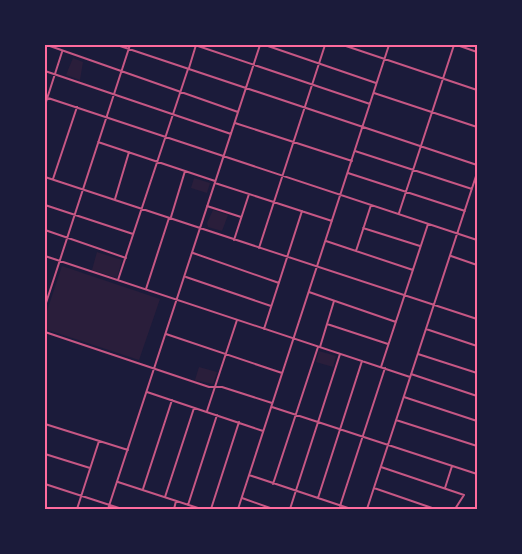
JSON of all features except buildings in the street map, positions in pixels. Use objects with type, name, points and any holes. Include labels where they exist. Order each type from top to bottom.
[{"type":"street","points":[[47,45],[238,112]]},
{"type":"street","points":[[117,45],[130,47],[188,69],[477,165]]},
{"type":"street","points":[[118,280],[196,45],[370,104]]},
{"type":"street","points":[[109,507],[260,45]]},
{"type":"street","points":[[265,45],[377,83]]},
{"type":"street","points":[[259,248],[325,45]]},
{"type":"street","points":[[342,45],[477,90]]},
{"type":"street","points":[[238,509],[390,45]]},
{"type":"street","points":[[399,214],[455,45],[477,52]]},
{"type":"street","points":[[45,304],[130,47]]},
{"type":"street","points":[[45,105],[62,52]]},
{"type":"street","points":[[45,71],[231,134]]},
{"type":"street","points":[[374,93],[477,127]]},
{"type":"street","points":[[46,97],[477,240]]},
{"type":"street","points":[[53,179],[77,107]]},
{"type":"street","points":[[235,123],[352,161]]},
{"type":"street","points":[[98,142],[332,221]]},
{"type":"street","points":[[355,151],[472,189]]},
{"type":"street","points":[[114,200],[129,152]]},
{"type":"street","points":[[146,289],[185,171]]},
{"type":"street","points":[[348,173],[465,211]]},
{"type":"street","points":[[367,509],[477,173]]},
{"type":"street","points":[[45,177],[477,319]]},
{"type":"street","points":[[234,240],[249,194]]},
{"type":"street","points":[[45,205],[134,234]]},
{"type":"street","points":[[356,251],[371,205]]},
{"type":"street","points":[[207,206],[241,217]]},
{"type":"street","points":[[264,329],[302,212]]},
{"type":"street","points":[[340,506],[363,437],[388,344],[428,224]]},
{"type":"street","points":[[363,228],[420,246]]},
{"type":"street","points":[[45,230],[126,258]]},
{"type":"street","points":[[326,241],[413,270]]},
{"type":"street","points":[[192,253],[279,283]]},
{"type":"street","points":[[45,256],[383,368],[477,396]]},
{"type":"street","points":[[450,256],[477,265]]},
{"type":"street","points":[[184,276],[271,306]]},
{"type":"street","points":[[309,292],[396,322]]},
{"type":"street","points":[[273,484],[334,301]]},
{"type":"street","points":[[207,411],[237,320]]},
{"type":"street","points":[[327,324],[388,344]]},
{"type":"street","points":[[426,329],[477,346]]},
{"type":"street","points":[[45,332],[477,474]]},
{"type":"street","points":[[166,334],[282,373]]},
{"type":"street","points":[[290,509],[340,354]]},
{"type":"street","points":[[418,354],[477,373]]},
{"type":"street","points":[[318,498],[362,361]]},
{"type":"street","points":[[147,392],[263,430]]},
{"type":"street","points":[[404,397],[477,421]]},
{"type":"street","points":[[143,489],[172,400]]},
{"type":"street","points":[[165,497],[194,408]]},
{"type":"street","points":[[188,505],[217,415]]},
{"type":"street","points":[[396,420],[477,446]]},
{"type":"street","points":[[211,509],[239,422]]},
{"type":"street","points":[[45,424],[128,450]]},
{"type":"street","points":[[77,509],[99,441]]},
{"type":"street","points":[[45,454],[90,468]]},
{"type":"street","points":[[445,488],[452,466]]},
{"type":"street","points":[[381,467],[464,495],[455,509]]},
{"type":"street","points":[[249,475],[351,509]]},
{"type":"street","points":[[117,482],[201,509]]},
{"type":"street","points":[[45,484],[109,507],[122,509]]},
{"type":"street","points":[[374,488],[435,509]]},
{"type":"street","points":[[242,498],[273,509]]},
{"type":"street","points":[[174,509],[176,501]]},
{"type":"shaded area","points":[[73,58],[83,62],[80,80],[66,75]]},
{"type":"shaded area","points":[[194,178],[210,183],[207,193],[191,188]]},
{"type":"shaded area","points":[[213,210],[228,215],[222,231],[208,227],[207,223]]},
{"type":"shaded area","points":[[97,252],[122,260],[117,278],[92,270]]},
{"type":"shaded area","points":[[62,266],[160,299],[139,360],[45,329],[45,317]]},
{"type":"shaded area","points":[[319,351],[336,356],[333,367],[316,362]]},
{"type":"shaded area","points":[[199,367],[217,372],[213,384],[195,380]]}]
